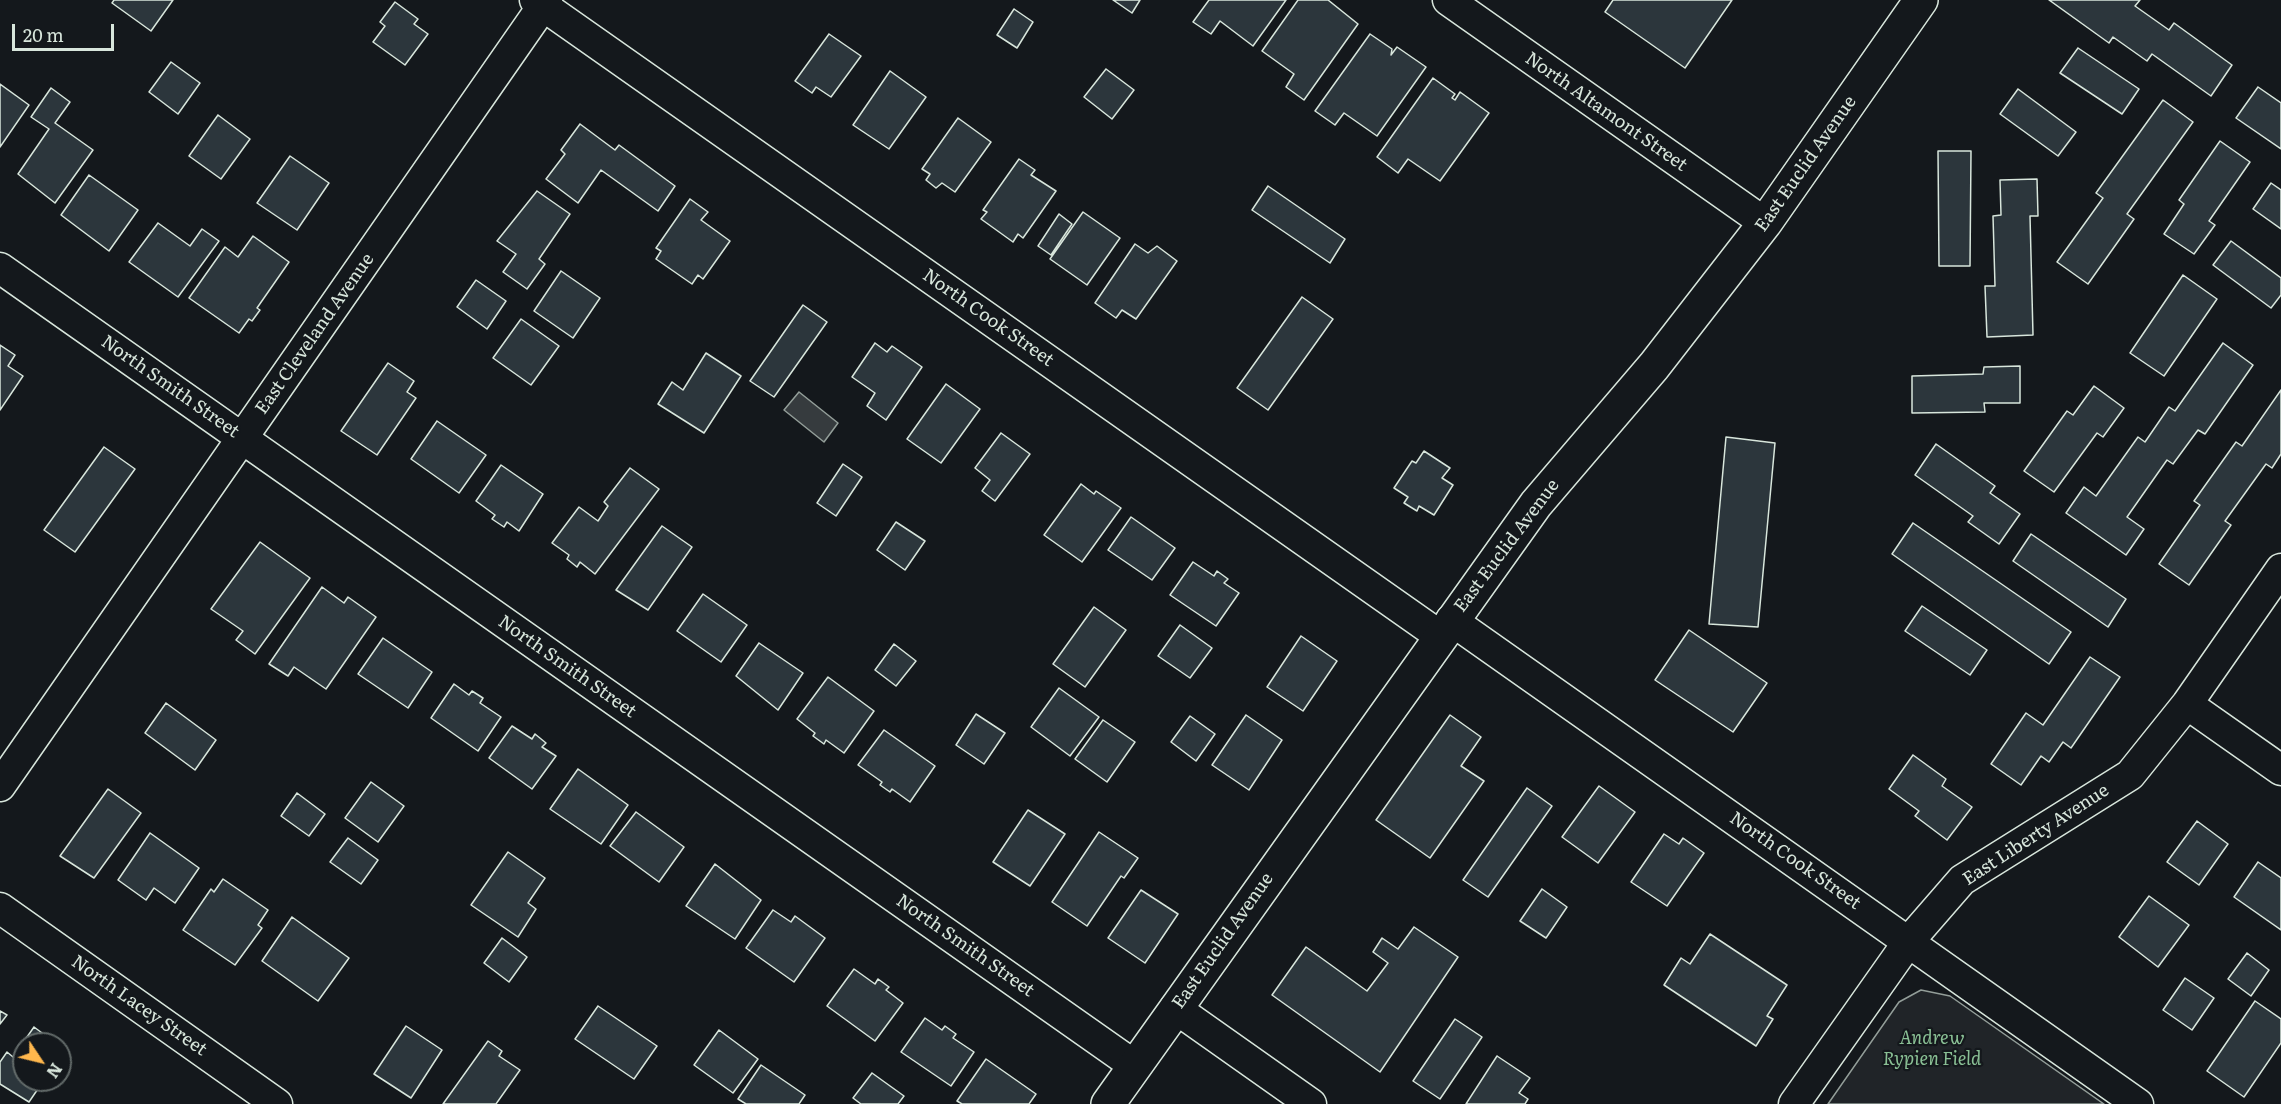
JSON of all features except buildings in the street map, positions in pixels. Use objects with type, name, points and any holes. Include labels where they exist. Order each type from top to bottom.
[{"type":"main road","name":"East Euclid Avenue","points":[[1108,1104],[1445,628],[1536,504],[1654,366],[1765,223],[1921,0]]},
{"type":"street","name":"North Altamont Street","points":[[1448,0],[1765,223]]},
{"type":"street","name":"East Cleveland Avenue","points":[[0,786],[243,438],[542,2]]},
{"type":"street","name":"North Cook Street","points":[[542,2],[1445,628],[1909,941],[2138,1104]]},
{"type":"street","name":"North Smith Street","points":[[0,268],[1135,1066]]},
{"type":"street","name":"East Liberty Avenue","points":[[1794,1104],[1909,941],[1962,880],[2130,775],[2187,704],[2281,569]]},
{"type":"street","points":[[2187,704],[2281,770]]},
{"type":"street","name":"North Lacey Street","points":[[0,908],[277,1104]]},
{"type":"street","points":[[1175,1008],[1311,1104]]},
{"type":"green space","name":"Andrew Rypien Field","points":[[1921,990],[1950,996],[2104,1104],[1828,1104],[1899,1002]]},
{"type":"shaded area","points":[[799,392],[838,423],[824,442],[784,410]]}]
